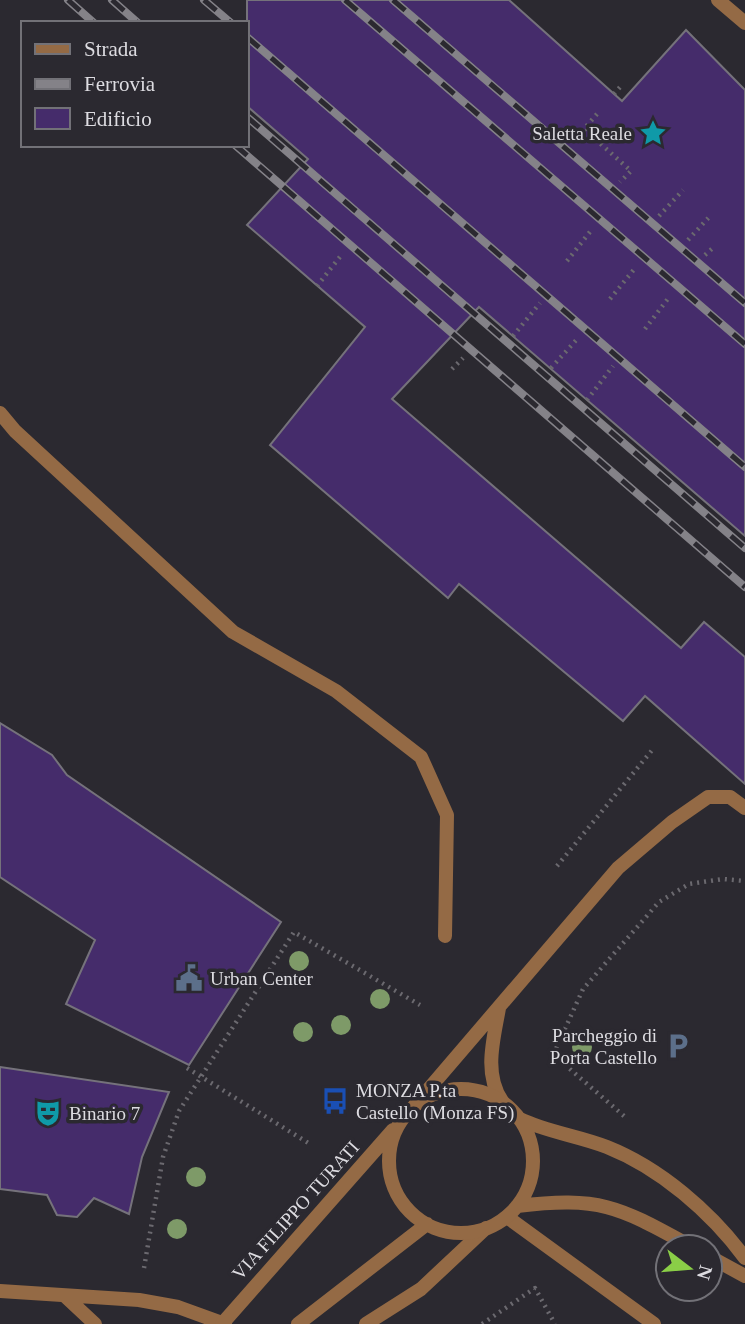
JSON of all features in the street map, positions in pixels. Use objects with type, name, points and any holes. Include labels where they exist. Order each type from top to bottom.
[{"type":"street","points":[[718,0],[745,23]]},
{"type":"street","points":[[0,413],[15,431],[233,632],[337,691],[421,757],[447,815],[448,896],[445,936]]},
{"type":"street","points":[[486,1228],[458,1233],[427,1224],[407,1209],[392,1181],[390,1145],[399,1124],[601,885],[672,822],[699,802],[715,795],[730,797],[745,808]]},
{"type":"street","points":[[366,1324],[421,1289],[486,1228],[512,1211],[529,1187],[533,1147],[520,1119],[496,1092],[491,1067],[499,1007]]},
{"type":"street","points":[[415,1105],[439,1092],[461,1088],[489,1093],[502,1101]]},
{"type":"street","points":[[520,1119],[610,1148],[647,1167],[711,1220],[745,1258]]},
{"type":"street","name":"VIA FILIPPO TURATI","points":[[223,1323],[399,1124]]},
{"type":"street","points":[[512,1211],[573,1201],[611,1206],[664,1233]]},
{"type":"street","points":[[512,1211],[654,1324]]},
{"type":"street","points":[[298,1324],[427,1224]]},
{"type":"street","points":[[724,1265],[745,1276]]},
{"type":"street","points":[[0,1291],[139,1300],[178,1307],[223,1323]]},
{"type":"street","points":[[66,1297],[94,1324]]},
{"type":"path","points":[[614,94],[620,87]]},
{"type":"path","points":[[572,141],[597,114]]},
{"type":"path","points":[[584,129],[631,171],[620,182]]},
{"type":"path","points":[[659,216],[683,190]]},
{"type":"path","points":[[688,240],[711,215]]},
{"type":"path","points":[[567,261],[593,228]]},
{"type":"path","points":[[705,255],[715,246]]},
{"type":"path","points":[[317,286],[343,253]]},
{"type":"path","points":[[610,299],[636,267]]},
{"type":"path","points":[[645,329],[670,296]]},
{"type":"path","points":[[513,336],[540,303]]},
{"type":"path","points":[[551,368],[579,337]]},
{"type":"path","points":[[452,363],[452,369],[463,358]]},
{"type":"path","points":[[587,400],[613,366]]},
{"type":"path","points":[[557,866],[653,750]]},
{"type":"path","points":[[647,1167],[642,1133],[563,1063],[555,1051],[583,989],[659,902],[689,884],[723,879],[745,881]]},
{"type":"path","points":[[144,1269],[163,1157],[178,1111],[294,932],[420,1006]]},
{"type":"path","points":[[187,1068],[310,1144]]},
{"type":"path","points":[[482,1324],[535,1288],[555,1324]]},
{"type":"building","points":[[247,0],[509,0],[622,101],[686,30],[745,90],[745,536],[479,307],[392,399],[681,648],[704,622],[745,657],[745,784],[645,696],[623,721],[459,584],[448,598],[270,445],[365,327],[247,225],[308,159],[248,107]]},
{"type":"building","name":"Urban Center","points":[[0,723],[52,755],[67,775],[281,922],[189,1065],[66,1004],[95,940],[0,877]]},
{"type":"building","points":[[0,1067],[169,1092],[142,1157],[129,1214],[94,1198],[77,1217],[57,1215],[47,1195],[0,1189]]},
{"type":"railway","points":[[68,0],[92,21]]},
{"type":"railway","points":[[112,0],[136,21]]},
{"type":"railway","points":[[204,0],[229,21]]},
{"type":"railway","points":[[345,0],[745,344]]},
{"type":"railway","points":[[393,0],[745,303]]},
{"type":"railway","points":[[248,38],[745,467]]},
{"type":"railway","points":[[248,118],[745,548]]},
{"type":"railway","points":[[237,147],[745,587]]},
{"type":"place","name":"Saletta Reale","points":[[653,133]]},
{"type":"place","name":"Urban Center","points":[[189,978]]},
{"type":"place","name":"Parcheggio di Porta Castello","points":[[678,1046]]},
{"type":"place","name":"MONZA P.ta Castello (Monza FS)","points":[[335,1101]]},
{"type":"place","name":"Binario 7","points":[[48,1113]]}]
